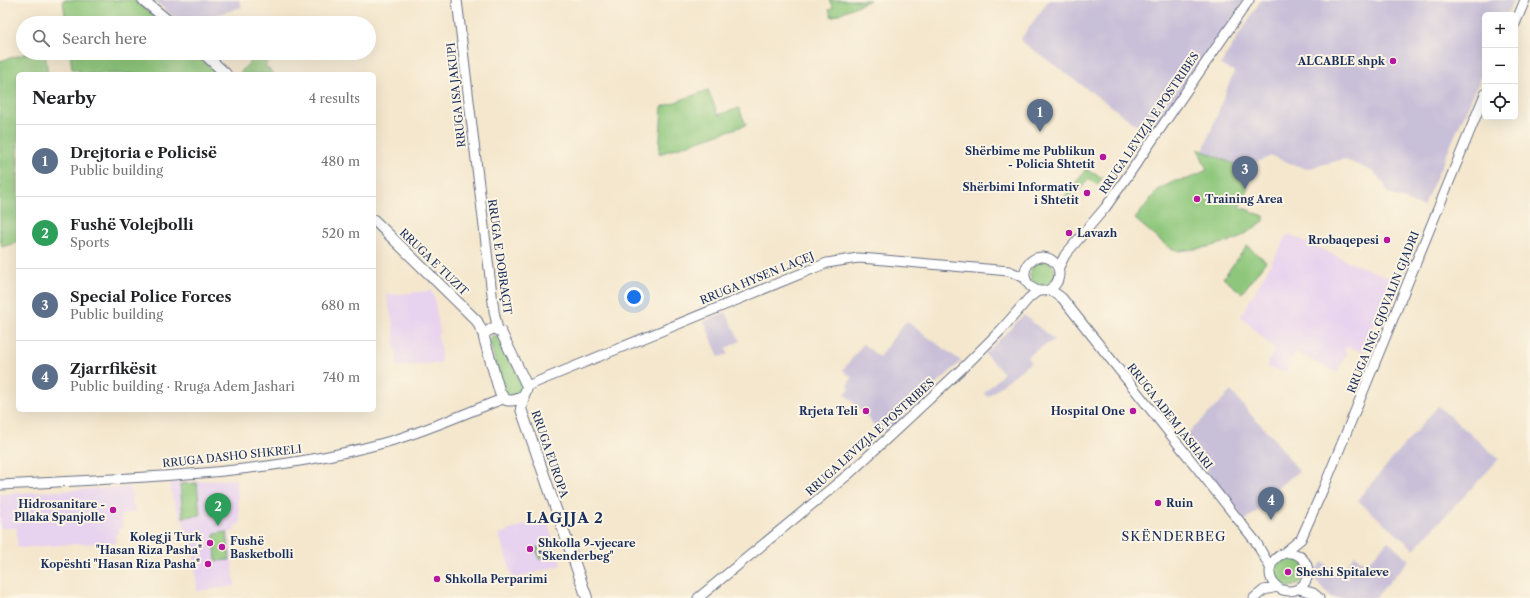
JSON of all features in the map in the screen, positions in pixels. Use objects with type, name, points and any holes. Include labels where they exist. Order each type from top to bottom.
[{"type":"main road","points":[[143,0],[162,16]]},
{"type":"main road","name":"RRUGA ISA JAKUPI","points":[[457,0],[478,188]]},
{"type":"main road","name":"RRUGA LEVIZJA E POSTRIBES","points":[[1059,267],[1065,255],[1106,207],[1249,0]]},
{"type":"main road","points":[[1518,17],[1525,0]]},
{"type":"main road","points":[[211,60],[224,72]]},
{"type":"main road","name":"RRUGA ING. GJOVALIN GJADRI","points":[[1301,538],[1347,435],[1482,101]]},
{"type":"main road","name":"RRUGA E DOBRAÇIT","points":[[478,188],[497,329]]},
{"type":"main road","name":"RRUGA E TUZIT","points":[[376,222],[477,321]]},
{"type":"main road","points":[[1009,271],[1027,265],[1037,257],[1050,258],[1065,255]]},
{"type":"main road","name":"RRUGA HYSEN LAÇEJ","points":[[525,390],[827,263],[858,258],[1009,271]]},
{"type":"main road","points":[[1009,271],[1026,281],[1038,291],[1054,286],[1060,274],[1059,267],[1050,258]]},
{"type":"main road","points":[[1027,265],[1026,281],[1029,298]]},
{"type":"main road","name":"RRUGA ADEM JASHARI","points":[[1054,286],[1260,548],[1269,571]]},
{"type":"main road","name":"RRUGA LEVIZJA E POSTRIBES","points":[[698,598],[850,473],[974,357],[1001,330],[1029,298],[1038,291]]},
{"type":"main road","points":[[477,321],[497,329],[525,390],[516,400],[506,399],[500,393],[484,336],[477,321]]},
{"type":"main road","points":[[484,336],[487,330],[497,329]]},
{"type":"main road","name":"RRUGA EUROPA","points":[[525,390],[521,409],[586,598]]},
{"type":"main road","name":"RRUGA EUROPA","points":[[506,399],[521,409]]},
{"type":"main road","name":"RRUGA DASHO SHKRELI","points":[[0,485],[173,474],[254,467],[310,459],[395,440],[506,399]]},
{"type":"main road","points":[[1264,590],[1269,571],[1281,554],[1301,538],[1305,561],[1308,568],[1308,576],[1316,596]]},
{"type":"main road","points":[[1260,548],[1281,554],[1292,552],[1300,555],[1305,561]]},
{"type":"main road","points":[[1269,571],[1272,582],[1284,591],[1299,589],[1305,583],[1308,576]]},
{"type":"main road","points":[[1254,598],[1264,590],[1277,587]]},
{"type":"main road","points":[[1299,589],[1316,596]]},
{"type":"shaded area","points":[[154,0],[239,0],[242,7],[213,16],[173,16]]},
{"type":"shaded area","points":[[1049,0],[1244,0],[1153,137],[1020,40]]},
{"type":"shaded area","points":[[1261,0],[1513,0],[1508,12],[1482,12],[1482,75],[1423,207],[1387,193],[1385,185],[1374,172],[1344,159],[1306,169],[1272,156],[1244,167],[1203,151],[1234,71],[1220,65]]},
{"type":"shaded area","points":[[1288,234],[1349,262],[1393,279],[1363,351],[1346,347],[1344,351],[1347,352],[1337,372],[1295,352],[1286,372],[1266,367],[1275,350],[1241,316]]},
{"type":"shaded area","points":[[431,291],[434,297],[440,333],[437,334],[441,347],[441,363],[397,367],[393,326],[387,295]]},
{"type":"shaded area","points":[[726,312],[740,341],[726,348],[728,354],[719,357],[704,321]]},
{"type":"shaded area","points":[[1024,315],[1054,340],[1027,356],[1031,362],[987,397],[984,393],[1004,373],[985,354]]},
{"type":"shaded area","points":[[906,321],[961,361],[887,431],[881,426],[878,429],[845,394],[850,389],[848,384],[852,378],[843,370],[863,344],[879,357]]},
{"type":"shaded area","points":[[1231,391],[1252,416],[1272,436],[1299,471],[1276,489],[1280,493],[1245,521],[1181,439]]},
{"type":"shaded area","points":[[1438,406],[1499,459],[1414,549],[1357,500]]},
{"type":"shaded area","name":"Kolegji Turk \"Hasan Riza Pasha\"","points":[[236,479],[240,524],[235,525],[235,530],[229,533],[235,586],[197,591],[194,553],[172,498],[170,483]]},
{"type":"shaded area","points":[[130,487],[135,512],[121,515],[123,528],[119,528],[119,534],[115,534],[116,543],[19,548],[17,546],[17,528],[0,528],[0,494]]},
{"type":"shaded area","name":"Shkolla 9-vjecare \"Skenderbeg\"","points":[[546,517],[561,565],[513,579],[499,534]]},
{"type":"shaded area","points":[[1388,541],[1409,560],[1375,598],[1333,598],[1315,581],[1315,570],[1323,562],[1337,574],[1355,555],[1366,565]]},
{"type":"green space","points":[[63,0],[134,0],[153,16],[65,16]]},
{"type":"green space","points":[[829,0],[870,0],[832,17],[829,10],[833,8]]},
{"type":"green space","points":[[16,56],[16,60],[46,60],[48,72],[16,72],[16,243],[2,247],[0,237],[0,61]]},
{"type":"green space","points":[[71,60],[204,60],[216,72],[80,72],[72,69]]},
{"type":"green space","points":[[252,60],[264,60],[267,63],[265,66],[272,72],[241,72]]},
{"type":"green space","points":[[708,90],[718,115],[739,108],[746,125],[659,154],[662,107]]},
{"type":"green space","name":"Training Area","points":[[1198,149],[1244,168],[1241,171],[1241,179],[1248,187],[1240,207],[1264,216],[1264,221],[1236,240],[1203,248],[1179,251],[1168,247],[1135,219],[1157,191],[1175,181],[1188,179],[1207,170]]},
{"type":"green space","points":[[1086,169],[1102,178],[1097,185],[1089,179],[1066,204],[1062,200]]},
{"type":"green space","points":[[1247,246],[1266,261],[1242,293],[1223,278]]},
{"type":"green space","points":[[1043,261],[1052,265],[1056,274],[1052,283],[1043,287],[1034,283],[1030,274],[1034,265]]},
{"type":"green space","points":[[492,336],[498,336],[523,385],[521,394],[509,397],[504,393],[489,340]]},
{"type":"green space","points":[[197,483],[200,515],[183,517],[180,484]]},
{"type":"green space","name":"Fushë Basketbolli","points":[[227,532],[230,560],[216,561],[214,534]]},
{"type":"green space","points":[[552,543],[555,554],[540,559],[536,548]]},
{"type":"green space","points":[[1286,555],[1292,555],[1302,562],[1305,571],[1304,577],[1298,584],[1292,587],[1286,587],[1276,580],[1273,574],[1273,568],[1280,558]]},
{"type":"place","name":"ALCABLE shpk","points":[[1393,61]]},
{"type":"place","name":"Drejtoria e Policisë","points":[[1040,132]]},
{"type":"place","name":"Shërbime me Publikun - Policia Shtetit","points":[[1103,157]]},
{"type":"place","name":"Special Police Forces","points":[[1245,189]]},
{"type":"place","name":"Shërbimi Informativ i Shtetit","points":[[1087,193]]},
{"type":"place","name":"Training Area","points":[[1197,199]]},
{"type":"place","name":"Lavazh","points":[[1069,233]]},
{"type":"place","name":"Rrobaqepesi","points":[[1387,240]]},
{"type":"place","name":"Rrjeta Teli","points":[[866,411]]},
{"type":"place","name":"Hospital One","points":[[1133,411]]},
{"type":"place","name":"Ruin","points":[[1158,503]]},
{"type":"place","name":"Hidrosanitare - Pllaka Spanjolle","points":[[113,510]]},
{"type":"place","name":"Zjarrfikësit","points":[[1271,520]]},
{"type":"place","name":"Fushë Volejbolli","points":[[218,526]]},
{"type":"place","name":"Kolegji Turk \"Hasan Riza Pasha\"","points":[[210,543]]},
{"type":"place","name":"Fushë Basketbolli","points":[[222,547]]},
{"type":"place","name":"Shkolla 9-vjecare \"Skenderbeg\"","points":[[530,549]]},
{"type":"place","name":"Kopështi \"Hasan Riza Pasha\"","points":[[208,564]]},
{"type":"place","name":"Sheshi Spitaleve","points":[[1288,572]]},
{"type":"place","name":"Shkolla Perparimi","points":[[437,579]]},
{"type":"district","name":"LAGJJA 2","points":[[565,517]]},
{"type":"district","name":"SKËNDERBEG","points":[[1174,536]]}]
